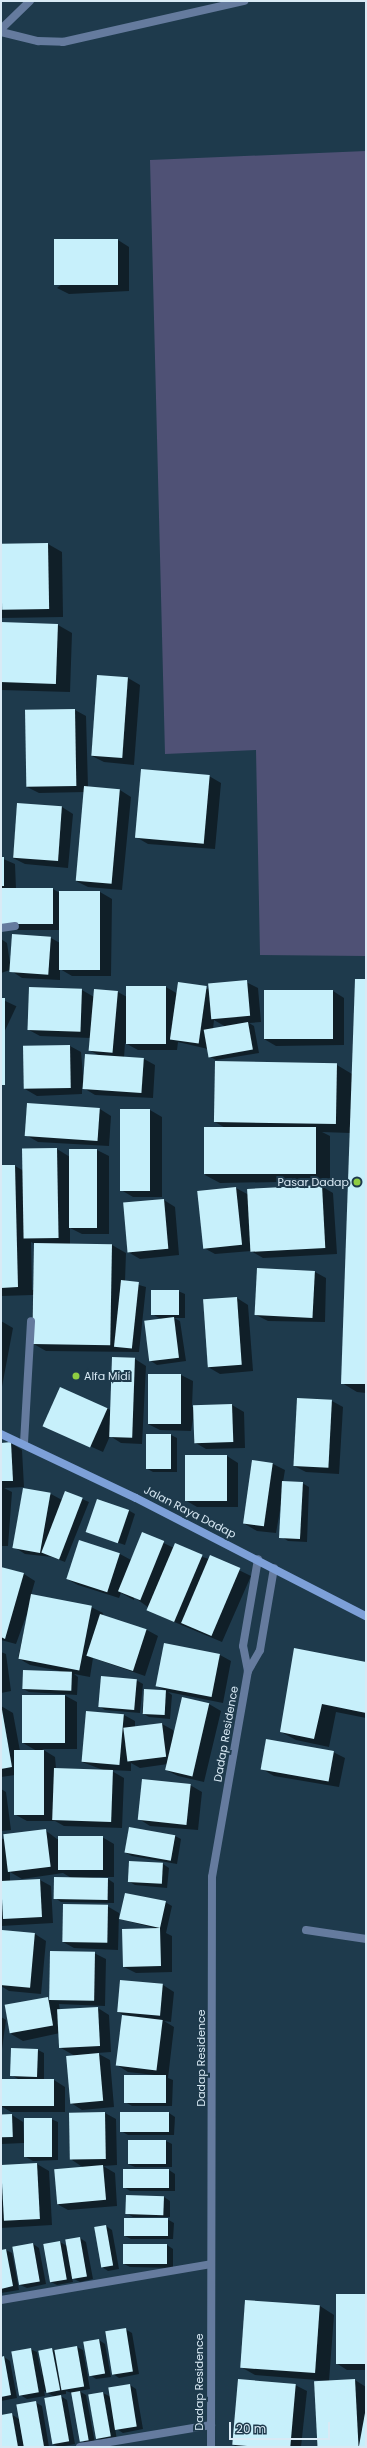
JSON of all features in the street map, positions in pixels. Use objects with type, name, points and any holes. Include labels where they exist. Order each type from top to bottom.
[{"type":"main road","name":"Jalan Raya Dadap","points":[[1,1434],[24,1443],[258,1559],[366,1616]]},
{"type":"street","points":[[30,1],[1,30],[38,42],[64,42],[244,1]]},
{"type":"street","points":[[1,928],[15,926]]},
{"type":"street","points":[[24,1443],[31,1321]]},
{"type":"street","name":"Dadap Residence","points":[[248,1671],[243,1646],[258,1559]]},
{"type":"street","name":"Dadap Residence","points":[[211,2447],[212,1877],[248,1671],[260,1650],[274,1568]]},
{"type":"street","points":[[306,1930],[366,1939]]},
{"type":"street","points":[[1,2300],[211,2264]]},
{"type":"street","points":[[80,2447],[211,2425]]},
{"type":"shaded area","points":[[366,151],[366,956],[260,955],[256,750],[165,754],[150,160]]},
{"type":"building","points":[[54,239],[118,239],[118,285],[54,285]]},
{"type":"building","points":[[48,543],[49,609],[2,610],[1,544]]},
{"type":"building","points":[[1,622],[58,624],[56,684],[1,682]]},
{"type":"building","points":[[97,675],[128,677],[122,758],[91,756]]},
{"type":"building","points":[[75,709],[76,786],[26,787],[25,710]]},
{"type":"building","points":[[141,769],[210,775],[204,844],[135,838]]},
{"type":"building","points":[[84,786],[120,789],[112,884],[76,881]]},
{"type":"building","points":[[17,803],[62,806],[58,861],[13,858]]},
{"type":"building","points":[[1,857],[4,857],[4,886],[1,886]]},
{"type":"building","points":[[1,888],[53,888],[53,924],[1,924]]},
{"type":"building","points":[[59,891],[100,891],[100,970],[59,970]]},
{"type":"building","points":[[12,934],[51,937],[48,975],[9,972]]},
{"type":"building","name":"Pasar Dadap","points":[[355,979],[366,979],[366,1384],[341,1384]]},
{"type":"building","points":[[247,980],[250,1016],[211,1019],[208,983]]},
{"type":"building","points":[[178,982],[207,986],[199,1043],[170,1039]]},
{"type":"building","points":[[126,986],[166,986],[166,1044],[126,1044]]},
{"type":"building","points":[[29,987],[82,989],[80,1032],[27,1030]]},
{"type":"building","points":[[94,989],[118,991],[113,1053],[89,1051]]},
{"type":"building","points":[[264,990],[333,990],[333,1039],[264,1039]]},
{"type":"building","points":[[1,998],[5,998],[5,1085],[1,1085]]},
{"type":"building","points":[[248,1022],[253,1050],[209,1057],[204,1030]]},
{"type":"building","points":[[70,1045],[71,1088],[24,1089],[23,1046]]},
{"type":"building","points":[[85,1054],[144,1058],[141,1093],[83,1089]]},
{"type":"building","points":[[215,1061],[337,1063],[336,1124],[214,1122]]},
{"type":"building","points":[[27,1103],[100,1108],[98,1141],[25,1136]]},
{"type":"building","points":[[120,1109],[150,1109],[150,1191],[120,1191]]},
{"type":"building","points":[[204,1127],[316,1127],[316,1174],[204,1174]]},
{"type":"building","points":[[57,1148],[59,1238],[24,1239],[22,1149]]},
{"type":"building","points":[[69,1149],[97,1149],[97,1228],[69,1228]]},
{"type":"building","points":[[1,1165],[15,1165],[18,1287],[1,1288]]},
{"type":"building","points":[[322,1185],[325,1248],[250,1252],[247,1189]]},
{"type":"building","points":[[236,1187],[242,1245],[203,1249],[197,1191]]},
{"type":"building","points":[[164,1199],[168,1249],[128,1252],[123,1203]]},
{"type":"building","points":[[34,1243],[112,1244],[110,1345],[32,1344]]},
{"type":"building","points":[[257,1268],[315,1271],[312,1318],[255,1315]]},
{"type":"building","points":[[121,1280],[139,1282],[132,1349],[114,1347]]},
{"type":"building","points":[[151,1290],[179,1290],[179,1315],[151,1315]]},
{"type":"building","points":[[237,1297],[242,1365],[208,1367],[203,1299]]},
{"type":"building","points":[[174,1317],[179,1358],[149,1361],[144,1321]]},
{"type":"building","points":[[112,1357],[135,1358],[132,1438],[109,1437]]},
{"type":"building","points":[[148,1374],[181,1374],[181,1424],[148,1424]]},
{"type":"building","points":[[60,1387],[108,1408],[90,1447],[43,1426]]},
{"type":"building","points":[[297,1398],[332,1400],[328,1468],[293,1466]]},
{"type":"building","points":[[232,1404],[233,1442],[194,1443],[193,1405]]},
{"type":"building","points":[[146,1434],[171,1434],[171,1469],[146,1469]]},
{"type":"building","points":[[11,1442],[13,1481],[1,1481],[1,1443]]},
{"type":"building","points":[[185,1455],[227,1455],[227,1501],[185,1501]]},
{"type":"building","points":[[252,1460],[273,1463],[264,1526],[243,1523]]},
{"type":"building","points":[[282,1481],[303,1482],[300,1539],[279,1538]]},
{"type":"building","points":[[23,1488],[51,1493],[40,1553],[12,1548]]},
{"type":"building","points":[[65,1491],[83,1498],[59,1559],[41,1553]]},
{"type":"building","points":[[97,1499],[129,1510],[118,1543],[86,1532]]},
{"type":"building","points":[[142,1532],[164,1541],[140,1600],[118,1591]]},
{"type":"building","points":[[79,1540],[120,1553],[107,1592],[66,1579]]},
{"type":"building","points":[[175,1543],[203,1555],[174,1622],[146,1610]]},
{"type":"building","points":[[210,1555],[240,1568],[211,1636],[181,1623]]},
{"type":"building","points":[[1,1567],[24,1573],[5,1639],[1,1637]]},
{"type":"building","points":[[31,1594],[92,1606],[79,1671],[18,1659]]},
{"type":"building","points":[[100,1614],[147,1629],[133,1671],[86,1656]]},
{"type":"building","points":[[164,1643],[220,1654],[212,1697],[156,1686]]},
{"type":"building","points":[[294,1648],[366,1662],[366,1713],[322,1704],[314,1739],[280,1732]]},
{"type":"building","points":[[23,1670],[72,1672],[71,1691],[22,1689]]},
{"type":"building","points":[[101,1676],[137,1679],[134,1710],[98,1707]]},
{"type":"building","points":[[144,1689],[166,1690],[165,1715],[143,1714]]},
{"type":"building","points":[[22,1695],[65,1695],[65,1743],[22,1743]]},
{"type":"building","points":[[182,1697],[209,1703],[192,1776],[165,1770]]},
{"type":"building","points":[[1,1704],[12,1767],[1,1769]]},
{"type":"building","points":[[86,1711],[124,1714],[119,1765],[82,1762]]},
{"type":"building","points":[[162,1723],[166,1757],[127,1761],[123,1728]]},
{"type":"building","points":[[266,1739],[334,1751],[329,1782],[261,1770]]},
{"type":"building","points":[[14,1750],[44,1750],[44,1815],[14,1815]]},
{"type":"building","points":[[54,1768],[113,1770],[111,1822],[52,1820]]},
{"type":"building","points":[[142,1779],[191,1784],[186,1825],[138,1820]]},
{"type":"building","points":[[129,1827],[175,1835],[171,1861],[124,1853]]},
{"type":"building","points":[[46,1829],[51,1867],[8,1872],[3,1834]]},
{"type":"building","points":[[58,1836],[103,1836],[103,1870],[58,1870]]},
{"type":"building","points":[[129,1861],[163,1863],[162,1884],[128,1882]]},
{"type":"building","points":[[54,1877],[108,1878],[108,1900],[54,1899]]},
{"type":"building","points":[[40,1879],[42,1917],[3,1919],[1,1881]]},
{"type":"building","points":[[125,1893],[166,1901],[160,1928],[119,1919]]},
{"type":"building","points":[[63,1904],[108,1905],[107,1943],[62,1942]]},
{"type":"building","points":[[160,1928],[161,1966],[123,1967],[122,1929]]},
{"type":"building","points":[[2,1930],[35,1933],[30,1988],[1,1985]]},
{"type":"building","points":[[50,1951],[95,1952],[94,2001],[49,2000]]},
{"type":"building","points":[[120,1980],[163,1984],[160,2016],[117,2012]]},
{"type":"building","points":[[48,1997],[53,2026],[10,2033],[5,2005]]},
{"type":"building","points":[[98,2007],[100,2046],[59,2048],[57,2009]]},
{"type":"building","points":[[122,2015],[163,2020],[156,2071],[116,2066]]},
{"type":"building","points":[[11,2048],[38,2049],[37,2077],[10,2076]]},
{"type":"building","points":[[99,2053],[103,2101],[70,2104],[66,2056]]},
{"type":"building","points":[[124,2075],[166,2075],[166,2103],[124,2103]]},
{"type":"building","points":[[1,2079],[54,2079],[54,2106],[1,2106]]},
{"type":"building","points":[[105,2112],[106,2159],[70,2160],[69,2113]]},
{"type":"building","points":[[120,2112],[169,2112],[169,2132],[120,2132]]},
{"type":"building","points":[[1,2114],[12,2114],[13,2137],[2,2137]]},
{"type":"building","points":[[24,2118],[52,2118],[52,2157],[24,2157]]},
{"type":"building","points":[[128,2140],[166,2140],[166,2164],[128,2164]]},
{"type":"building","points":[[37,2163],[40,2219],[4,2221],[1,2165]]},
{"type":"building","points":[[103,2165],[106,2200],[57,2204],[54,2169]]},
{"type":"building","points":[[123,2169],[169,2169],[169,2188],[123,2188]]},
{"type":"building","points":[[126,2195],[164,2196],[163,2215],[125,2214]]},
{"type":"building","points":[[124,2218],[168,2218],[168,2236],[124,2236]]},
{"type":"building","points":[[106,2225],[113,2265],[101,2267],[94,2227]]},
{"type":"building","points":[[80,2237],[87,2276],[72,2279],[65,2240]]},
{"type":"building","points":[[60,2241],[67,2279],[50,2282],[43,2244]]},
{"type":"building","points":[[33,2243],[40,2281],[19,2285],[12,2247]]},
{"type":"building","points":[[123,2244],[167,2244],[167,2264],[123,2264]]},
{"type":"building","points":[[6,2249],[13,2286],[1,2289],[1,2250]]},
{"type":"building","points":[[336,2294],[366,2294],[366,2364],[336,2364]]},
{"type":"building","points":[[245,2300],[320,2305],[315,2373],[240,2368]]},
{"type":"building","points":[[126,2328],[133,2371],[112,2375],[105,2331]]},
{"type":"building","points":[[99,2339],[105,2373],[89,2376],[83,2342]]},
{"type":"building","points":[[77,2346],[84,2386],[61,2390],[54,2350]]},
{"type":"building","points":[[31,2348],[39,2392],[19,2396],[11,2351]]},
{"type":"building","points":[[52,2348],[60,2390],[46,2393],[38,2351]]},
{"type":"building","points":[[4,2356],[11,2395],[1,2397],[1,2357]]},
{"type":"building","points":[[238,2379],[296,2384],[290,2447],[258,2447],[232,2445]]},
{"type":"building","points":[[355,2379],[359,2446],[318,2447],[314,2381]]},
{"type":"building","points":[[130,2384],[137,2426],[115,2430],[108,2387]]},
{"type":"building","points":[[80,2391],[89,2440],[80,2442],[71,2393]]},
{"type":"building","points":[[103,2392],[111,2436],[96,2439],[88,2395]]},
{"type":"building","points":[[61,2395],[69,2441],[52,2444],[44,2398]]},
{"type":"building","points":[[36,2401],[44,2447],[24,2447],[16,2404]]},
{"type":"building","points":[[12,2413],[18,2447],[1,2447],[1,2415]]},
{"type":"building","points":[[366,2413],[366,2447],[359,2446]]},
{"type":"place","name":"Pasar Dadap","points":[[357,1182]]},
{"type":"place","name":"Alfa Midi","points":[[76,1376]]}]
